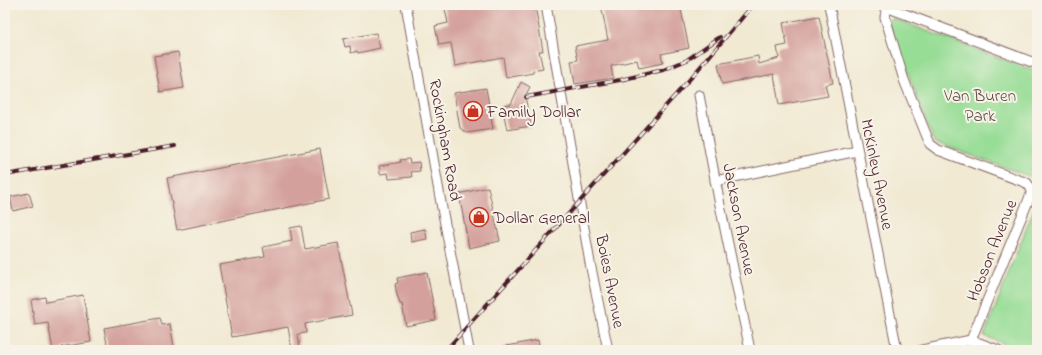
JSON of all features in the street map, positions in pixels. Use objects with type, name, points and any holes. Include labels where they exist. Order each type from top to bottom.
[{"type":"street","name":"Rockingham Road","points":[[406,5],[469,350]]},
{"type":"street","name":"Boies Avenue","points":[[546,5],[590,263],[608,350]]},
{"type":"street","name":"McKinley Avenue","points":[[829,5],[897,350]]},
{"type":"street","points":[[884,6],[1037,64]]},
{"type":"street","name":"Hobson Avenue","points":[[884,6],[885,17],[904,80],[930,144],[938,150],[1027,183],[1032,190],[971,340]]},
{"type":"street","name":"Jackson Avenue","points":[[699,95],[750,350]]},
{"type":"street","points":[[715,181],[857,151]]},
{"type":"street","points":[[922,350],[971,340],[998,350]]},
{"type":"green space","name":"Van Buren Park","points":[[892,18],[1037,72],[1037,183],[1034,178],[934,142],[889,23]]},
{"type":"green space","points":[[1037,201],[1037,350],[1020,350],[984,336]]},
{"type":"building","points":[[444,5],[535,5],[543,51],[539,51],[543,69],[533,71],[533,73],[506,78],[503,57],[455,66],[451,43],[439,45],[435,26],[448,23]]},
{"type":"building","points":[[601,5],[680,5],[689,48],[661,54],[663,63],[639,68],[637,60],[611,66],[613,78],[575,84],[571,61],[578,60],[575,46],[608,40]]},
{"type":"building","points":[[819,16],[833,83],[825,85],[828,96],[779,105],[774,74],[722,84],[718,64],[758,56],[759,64],[779,58],[777,47],[787,45],[783,23]]},
{"type":"building","points":[[376,33],[380,48],[351,53],[350,46],[345,47],[343,39]]},
{"type":"building","points":[[178,52],[184,88],[160,92],[154,56]]},
{"type":"building","points":[[521,82],[530,87],[525,96],[531,126],[507,130],[502,105],[511,104]]},
{"type":"building","name":"Family Dollar","points":[[486,88],[493,129],[467,133],[460,128],[454,93]]},
{"type":"building","points":[[320,149],[329,199],[177,230],[167,178]]},
{"type":"building","points":[[409,159],[410,163],[419,162],[420,171],[411,172],[412,177],[389,179],[388,173],[380,174],[379,166]]},
{"type":"building","name":"Dollar General","points":[[488,187],[500,241],[469,248],[459,194]]},
{"type":"building","points":[[29,193],[33,206],[13,211],[10,197]]},
{"type":"building","points":[[301,226],[305,249],[338,243],[352,315],[305,324],[306,333],[298,334],[300,350],[292,350],[288,327],[232,337],[219,265],[265,257],[263,247],[292,241],[290,228]]},
{"type":"building","points":[[425,229],[427,239],[411,242],[410,232]]},
{"type":"building","points":[[427,272],[436,320],[406,326],[402,304],[400,304],[397,295],[395,284],[398,283],[397,278]]},
{"type":"building","points":[[83,295],[91,342],[61,347],[61,350],[53,350],[48,323],[35,325],[31,300],[45,297],[46,302]]},
{"type":"building","points":[[160,318],[162,325],[170,324],[174,347],[156,350],[108,350],[104,328]]},
{"type":"building","points":[[538,340],[540,350],[503,350],[502,347]]},
{"type":"railway","points":[[446,350],[689,80],[753,5]]},
{"type":"railway","points":[[526,97],[620,80],[663,70],[687,60],[720,37]]},
{"type":"railway","points":[[5,175],[175,146]]},
{"type":"place","name":"Family Dollar","points":[[473,111]]},
{"type":"place","name":"Dollar General","points":[[479,217]]}]
